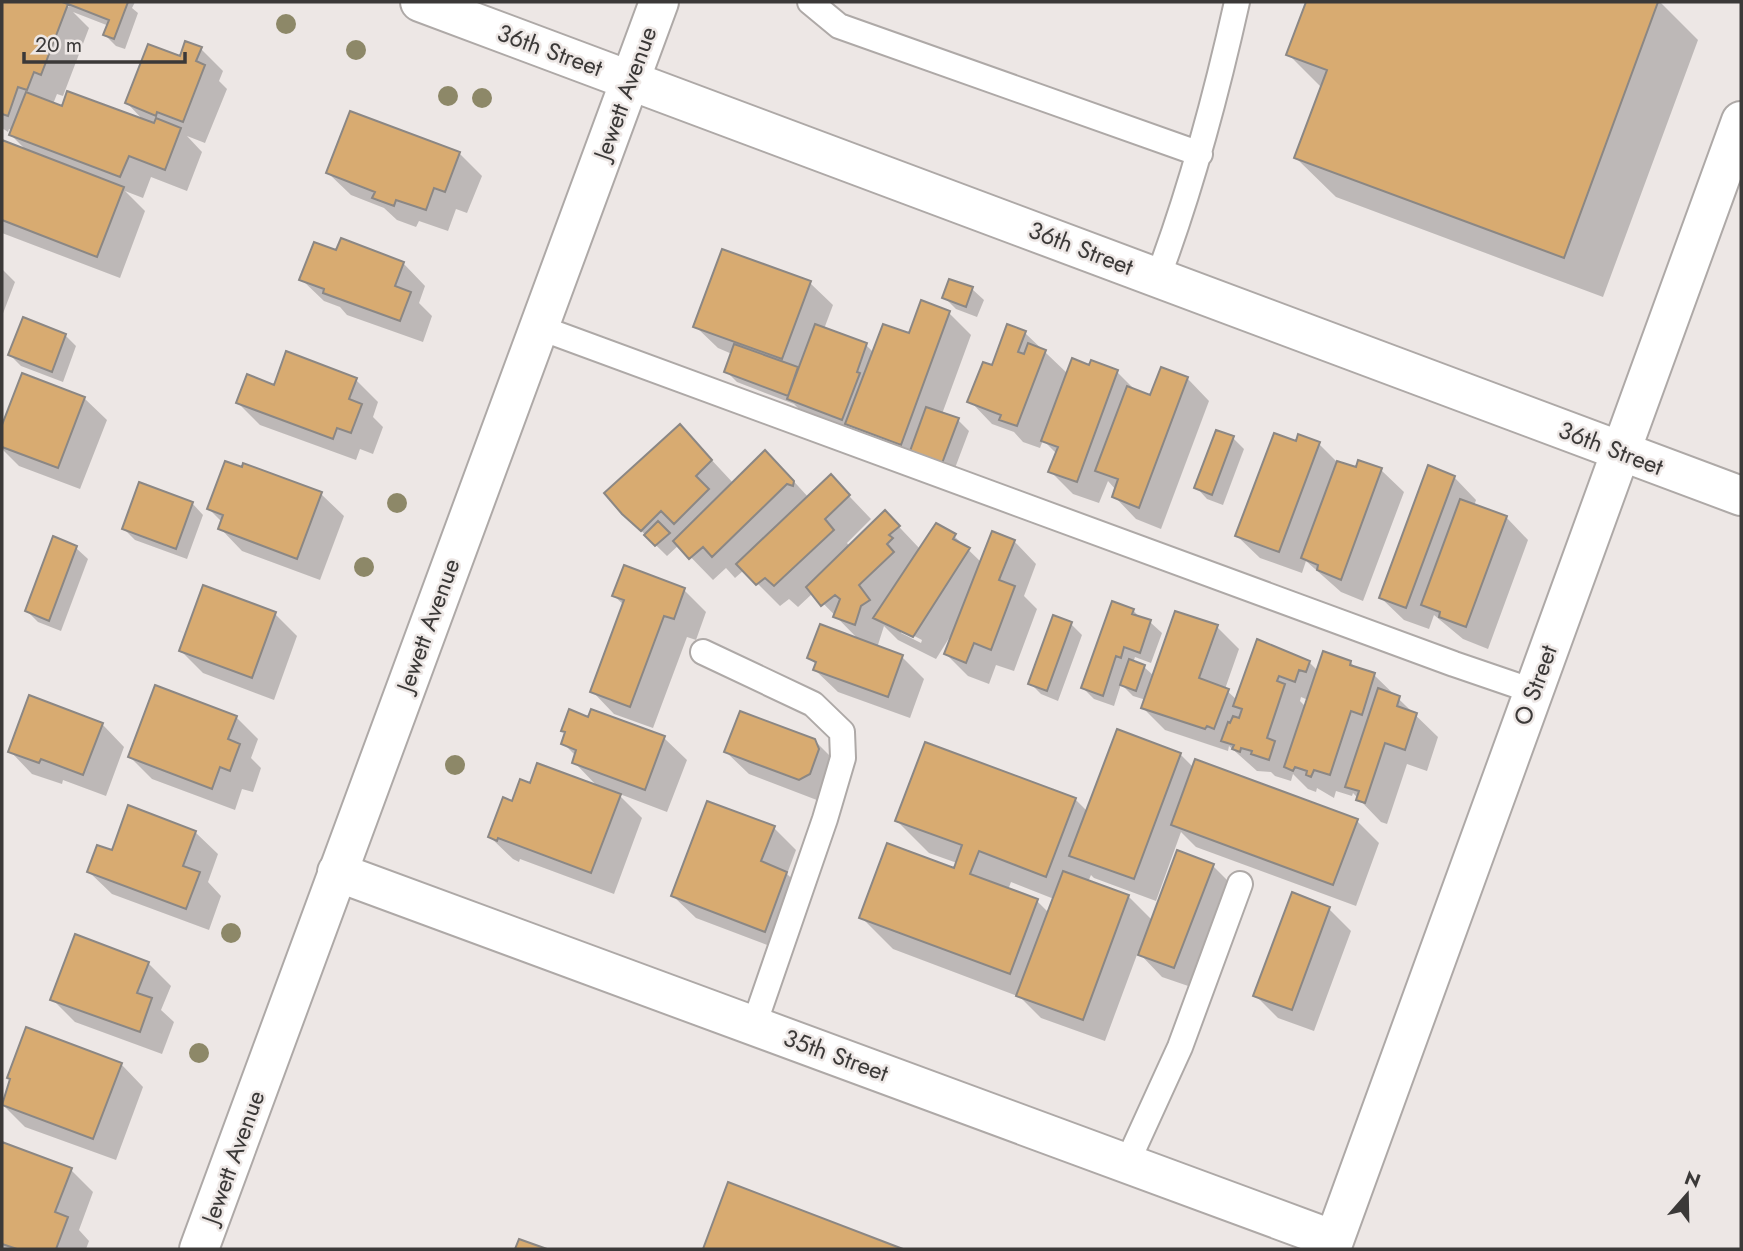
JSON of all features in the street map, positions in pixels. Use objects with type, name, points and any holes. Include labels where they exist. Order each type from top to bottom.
[{"type":"street","name":"36th Street","points":[[420,2],[1741,496]]},
{"type":"street","name":"Jewett Avenue","points":[[199,1249],[659,2]]},
{"type":"street","name":"O Street","points":[[1332,1245],[1620,451],[1737,146]]},
{"type":"street","name":"35th Street","points":[[337,873],[1127,1163],[1332,1245]]},
{"type":"lane","points":[[810,2],[839,26],[1200,154]]},
{"type":"lane","points":[[1158,277],[1184,210],[1214,106],[1237,2]]},
{"type":"lane","points":[[538,327],[1533,691]]},
{"type":"lane","points":[[703,653],[813,704],[842,732],[843,758],[829,807],[754,1025]]},
{"type":"lane","points":[[1127,1163],[1180,1047],[1240,884]]},
{"type":"building","points":[[2,2],[68,4],[41,75],[34,72],[27,90],[18,87],[8,116],[2,114]]},
{"type":"building","points":[[67,2],[128,2],[114,39],[103,35],[109,20]]},
{"type":"building","points":[[1306,2],[1658,2],[1564,258],[1294,158],[1327,70],[1286,55]]},
{"type":"building","points":[[185,41],[202,47],[196,61],[205,65],[183,122],[157,112],[156,116],[125,103],[148,44],[180,56]]},
{"type":"building","points":[[67,91],[154,123],[156,118],[181,128],[165,170],[129,156],[120,177],[9,135],[26,92],[62,106]]},
{"type":"building","points":[[350,111],[460,152],[445,192],[434,188],[426,210],[396,200],[394,206],[372,198],[375,192],[326,173]]},
{"type":"building","points":[[2,140],[124,187],[97,257],[2,220]]},
{"type":"building","points":[[341,238],[404,262],[395,286],[411,292],[400,321],[323,293],[324,289],[299,280],[314,242],[336,250]]},
{"type":"building","points":[[722,249],[811,281],[782,359],[693,327]]},
{"type":"building","points":[[949,279],[973,287],[966,307],[942,298]]},
{"type":"building","points":[[921,300],[950,311],[901,445],[845,424],[883,324],[909,333]]},
{"type":"building","points":[[23,317],[66,334],[52,372],[8,355]]},
{"type":"building","points":[[815,324],[867,343],[857,372],[860,373],[842,420],[787,399]]},
{"type":"building","points":[[1007,324],[1026,331],[1018,352],[1024,354],[1028,343],[1046,350],[1017,426],[999,420],[1001,415],[967,402],[983,362],[992,365]]},
{"type":"building","points":[[734,344],[798,367],[788,396],[724,372]]},
{"type":"building","points":[[286,351],[357,378],[349,399],[362,404],[351,433],[337,428],[333,439],[236,403],[247,374],[274,385]]},
{"type":"building","points":[[1072,358],[1089,365],[1091,360],[1118,370],[1077,482],[1048,472],[1058,447],[1041,441]]},
{"type":"building","points":[[1161,367],[1188,377],[1139,508],[1112,497],[1118,479],[1095,471],[1127,386],[1150,395]]},
{"type":"building","points":[[22,373],[85,397],[58,468],[2,447],[2,425]]},
{"type":"building","points":[[926,407],[959,418],[941,466],[909,454]]},
{"type":"building","points":[[680,424],[712,460],[696,476],[709,489],[674,524],[661,511],[641,531],[604,493]]},
{"type":"building","points":[[1216,430],[1234,436],[1212,495],[1194,488]]},
{"type":"building","points":[[1274,433],[1296,441],[1298,434],[1320,442],[1279,552],[1235,536]]},
{"type":"building","points":[[765,450],[794,481],[793,486],[787,484],[712,557],[703,547],[689,559],[673,541]]},
{"type":"building","points":[[1358,460],[1382,468],[1341,580],[1317,570],[1318,565],[1301,558],[1337,461],[1356,467]]},
{"type":"building","points":[[225,461],[242,467],[243,463],[322,492],[297,559],[218,529],[223,515],[207,509]]},
{"type":"building","points":[[1428,465],[1455,476],[1406,608],[1379,598]]},
{"type":"building","points":[[831,474],[850,495],[825,519],[834,530],[774,586],[765,578],[756,585],[736,564]]},
{"type":"building","points":[[139,482],[193,502],[176,549],[122,529]]},
{"type":"building","points":[[1460,499],[1507,516],[1466,627],[1439,617],[1440,612],[1421,605]]},
{"type":"building","points":[[885,510],[900,526],[889,535],[893,538],[887,544],[894,552],[859,585],[870,600],[861,606],[855,625],[833,617],[840,599],[835,595],[821,606],[806,587]]},
{"type":"building","points":[[658,521],[670,533],[655,546],[644,535]]},
{"type":"building","points":[[936,523],[956,534],[953,539],[970,548],[913,637],[873,618]]},
{"type":"building","points":[[992,531],[1015,540],[999,580],[1015,586],[991,650],[974,643],[966,663],[944,654]]},
{"type":"building","points":[[53,536],[77,546],[49,621],[25,611]]},
{"type":"building","points":[[624,565],[685,588],[674,619],[664,616],[630,707],[590,692],[624,600],[612,596]]},
{"type":"building","points":[[203,585],[276,612],[252,678],[179,651]]},
{"type":"building","points":[[1112,601],[1134,609],[1132,614],[1151,620],[1140,653],[1124,647],[1121,658],[1116,656],[1103,696],[1081,688]]},
{"type":"building","points":[[1175,611],[1218,625],[1199,678],[1229,689],[1214,729],[1207,726],[1205,729],[1141,708]]},
{"type":"building","points":[[1053,615],[1072,622],[1047,691],[1028,684]]},
{"type":"building","points":[[820,624],[903,655],[888,697],[813,670],[816,662],[807,658]]},
{"type":"building","points":[[1257,639],[1310,661],[1306,672],[1299,670],[1295,682],[1279,676],[1277,681],[1285,684],[1267,738],[1275,741],[1269,760],[1251,754],[1252,751],[1241,748],[1240,752],[1232,749],[1234,745],[1221,741],[1228,722],[1230,723],[1233,716],[1239,718],[1242,709],[1233,706]]},
{"type":"building","points":[[1323,651],[1351,661],[1350,665],[1375,673],[1362,715],[1351,711],[1330,775],[1314,770],[1311,777],[1306,775],[1307,771],[1295,767],[1293,771],[1284,767]]},
{"type":"building","points":[[1129,659],[1145,665],[1136,691],[1120,685]]},
{"type":"building","points":[[155,685],[237,716],[228,739],[240,744],[230,771],[220,767],[212,789],[128,757]]},
{"type":"building","points":[[1378,688],[1400,696],[1397,706],[1417,713],[1405,750],[1385,743],[1365,803],[1356,800],[1359,791],[1345,787]]},
{"type":"building","points":[[29,695],[103,723],[83,775],[41,759],[39,763],[8,752]]},
{"type":"building","points":[[569,709],[588,717],[591,709],[665,736],[645,790],[572,763],[576,750],[561,744],[565,732],[561,731]]},
{"type":"building","points":[[740,711],[815,739],[819,749],[810,774],[799,780],[724,752]]},
{"type":"building","points":[[1117,729],[1181,753],[1134,879],[1069,856]]},
{"type":"building","points":[[925,742],[1076,798],[1046,877],[979,851],[970,874],[1038,899],[1010,974],[859,918],[887,843],[954,868],[962,845],[895,821]]},
{"type":"building","points":[[1195,759],[1358,819],[1333,885],[1171,825]]},
{"type":"building","points":[[537,763],[621,794],[591,873],[498,838],[497,841],[488,837],[503,797],[512,801],[520,779],[530,783]]},
{"type":"building","points":[[707,801],[775,826],[761,861],[787,872],[765,932],[671,896]]},
{"type":"building","points":[[128,805],[196,831],[183,866],[200,872],[186,909],[87,872],[97,845],[112,850]]},
{"type":"building","points":[[1177,850],[1214,864],[1174,968],[1138,955]]},
{"type":"building","points":[[1063,871],[1129,895],[1083,1020],[1016,996]]},
{"type":"building","points":[[1292,892],[1330,907],[1292,1010],[1253,996]]},
{"type":"building","points":[[75,934],[149,962],[137,993],[152,998],[140,1032],[50,1000]]},
{"type":"building","points":[[26,1027],[122,1063],[93,1139],[2,1105],[10,1079],[7,1078]]},
{"type":"building","points":[[2,1142],[72,1168],[55,1212],[68,1217],[56,1249],[17,1249],[2,1244]]},
{"type":"building","points":[[728,1182],[903,1249],[703,1249]]},
{"type":"building","points":[[519,1239],[547,1249],[515,1249]]}]
